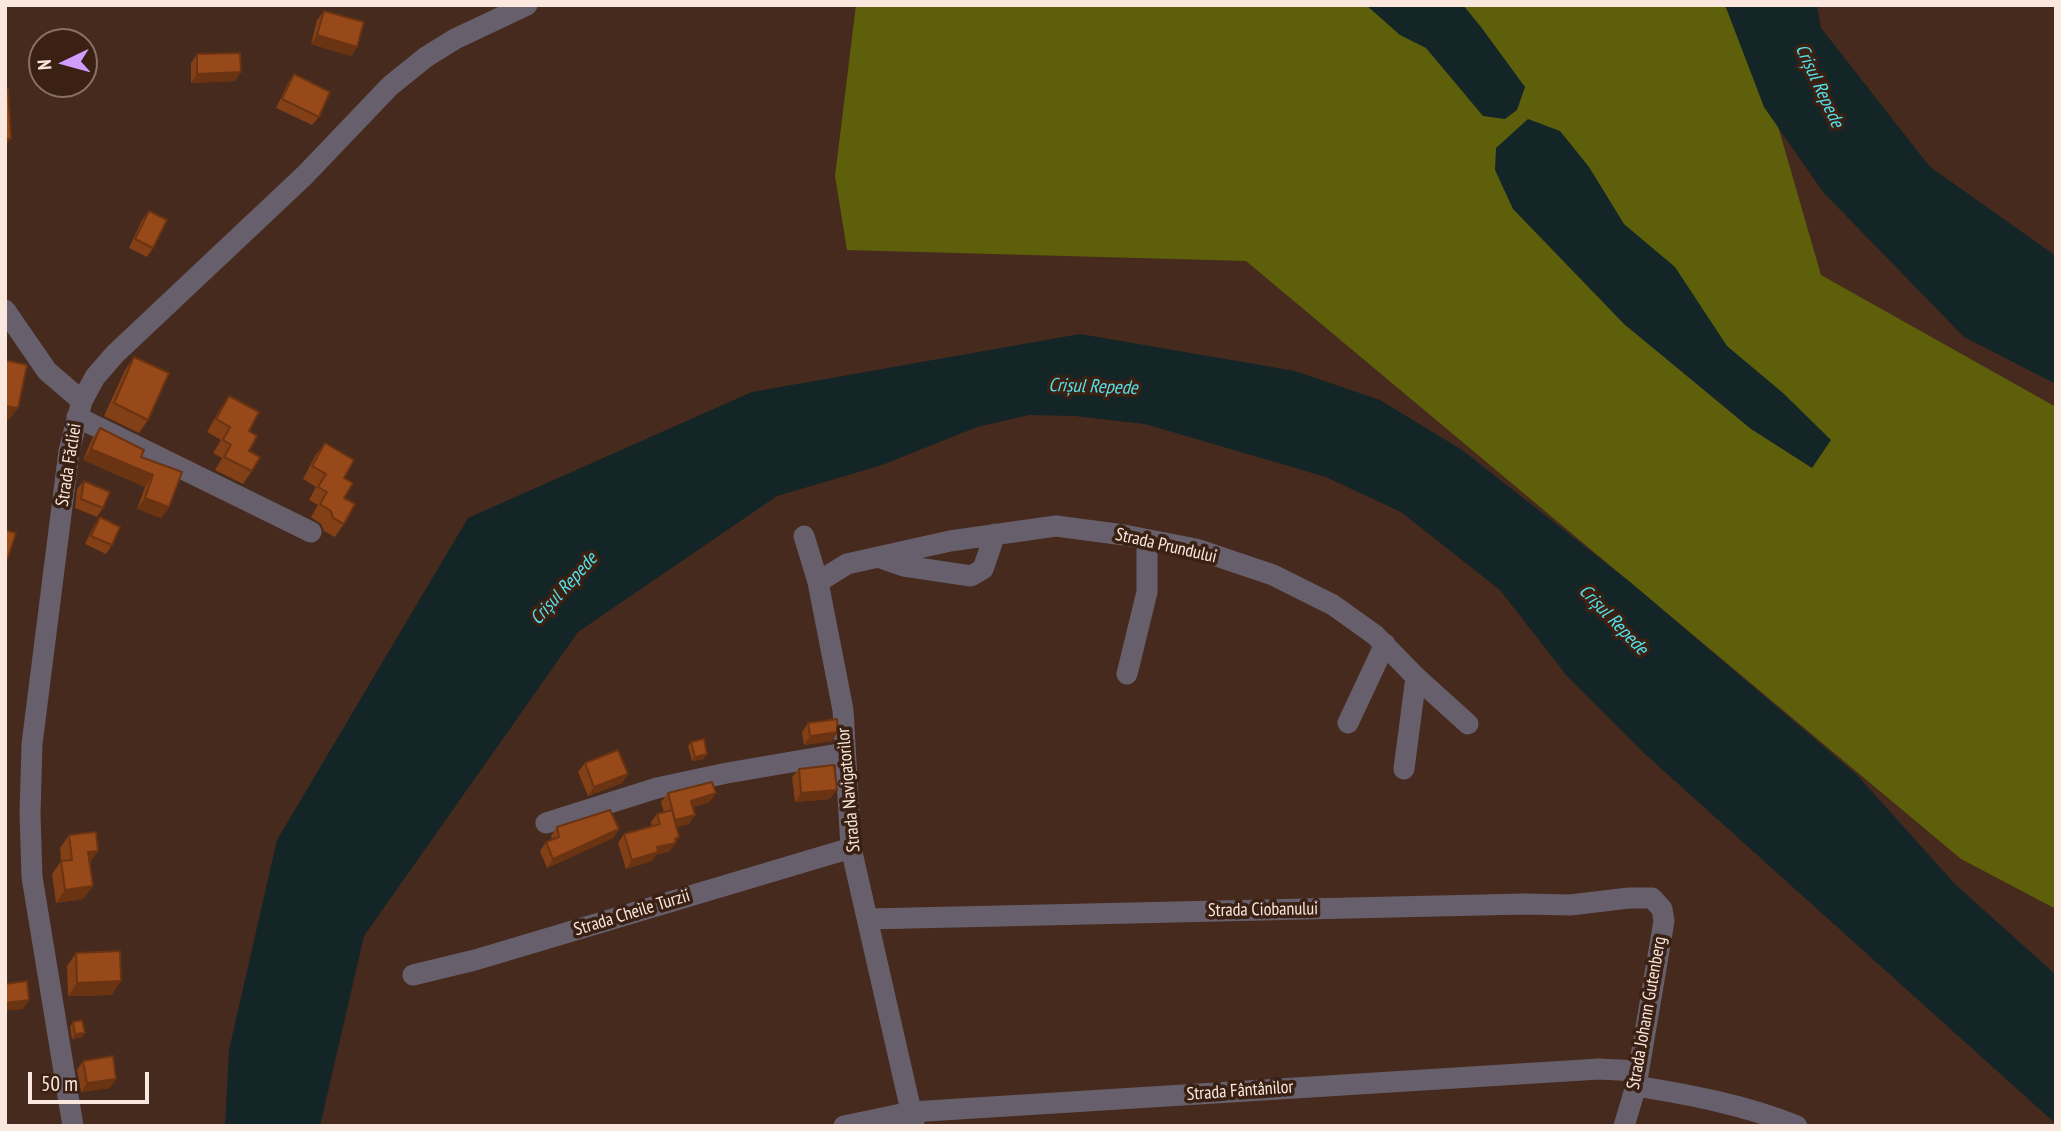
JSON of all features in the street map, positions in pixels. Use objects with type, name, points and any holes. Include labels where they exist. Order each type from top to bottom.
[{"type":"street","name":"Strada Făcliei","points":[[73,1126],[32,877],[30,814],[32,744],[69,451],[79,409],[95,377],[114,354],[305,175],[390,86],[426,57],[455,39],[527,5]]},
{"type":"street","points":[[5,310],[47,371],[79,409],[311,532]]},
{"type":"street","name":"Strada Prundului","points":[[818,582],[848,564],[950,541],[1056,526],[1196,549],[1273,575],[1333,605],[1375,635],[1468,724]]},
{"type":"street","points":[[881,558],[904,566],[971,576],[983,569],[995,534]]},
{"type":"street","name":"Strada Navigatorilor","points":[[804,536],[818,582],[842,710],[851,848],[913,1119]]},
{"type":"street","points":[[1127,674],[1147,592],[1147,540]]},
{"type":"street","points":[[1348,723],[1385,644]]},
{"type":"street","points":[[1404,769],[1416,677]]},
{"type":"street","points":[[546,823],[657,788],[844,753]]},
{"type":"street","name":"Strada Cheile Turzii","points":[[413,975],[475,960],[851,848]]},
{"type":"street","name":"Strada Ciobanului","points":[[868,919],[1570,905],[1644,896],[1657,901]]},
{"type":"street","name":"Strada Johann Gutenberg","points":[[1624,1126],[1637,1078],[1664,921],[1657,901]]},
{"type":"street","name":"Strada Fântânilor","points":[[844,1126],[1599,1069],[1767,1114],[1797,1126]]},
{"type":"shaded area","points":[[856,5],[1743,5],[1821,275],[2056,407],[2056,909],[1961,859],[1246,261],[847,250],[835,176]]},
{"type":"water","points":[[1366,5],[1463,5],[1525,87],[1517,110],[1505,119],[1483,116],[1426,48],[1400,35]]},
{"type":"water","name":"Crișul Repede","points":[[1725,5],[1817,5],[1821,28],[1930,167],[2056,256],[2056,384],[1964,337],[1823,192],[1764,107]]},
{"type":"water","points":[[1528,119],[1560,131],[1589,167],[1624,224],[1675,267],[1727,346],[1783,393],[1831,440],[1812,468],[1751,429],[1624,324],[1513,209],[1495,170],[1496,148]]},
{"type":"water","name":"Crișul Repede","points":[[1080,334],[1295,371],[1380,400],[1462,450],[1630,582],[1857,775],[1955,884],[2056,975],[2056,1124],[1645,754],[1567,676],[1500,590],[1401,512],[1326,477],[1145,424],[1075,416],[1029,415],[977,427],[882,465],[777,496],[578,632],[364,936],[320,1126],[225,1126],[229,1050],[277,840],[468,518],[752,392]]},
{"type":"building","points":[[324,11],[364,22],[357,47],[317,35]]},
{"type":"building","points":[[240,53],[241,72],[197,74],[197,54]]},
{"type":"building","points":[[294,74],[330,92],[319,117],[282,99]]},
{"type":"building","points":[[8,88],[11,139],[5,139],[5,89]]},
{"type":"building","points":[[149,211],[167,220],[153,248],[135,239]]},
{"type":"building","points":[[134,357],[169,373],[148,420],[114,403]]},
{"type":"building","points":[[5,360],[27,365],[18,408],[5,406]]},
{"type":"building","points":[[229,396],[259,412],[249,431],[257,436],[249,451],[260,457],[252,471],[224,457],[231,445],[223,440],[230,427],[216,419]]},
{"type":"building","points":[[100,428],[144,450],[141,457],[182,472],[169,507],[145,498],[153,475],[91,449]]},
{"type":"building","points":[[325,443],[354,460],[344,478],[353,483],[344,498],[355,504],[344,524],[333,518],[331,511],[320,504],[327,492],[318,487],[326,474],[312,466]]},
{"type":"building","points":[[84,481],[110,492],[103,508],[81,499]]},
{"type":"building","points":[[100,517],[120,527],[112,545],[91,536]]},
{"type":"building","points":[[5,530],[16,533],[7,560],[5,560]]},
{"type":"building","points":[[837,719],[838,732],[810,736],[808,723]]},
{"type":"building","points":[[704,739],[707,754],[695,757],[691,742]]},
{"type":"building","points":[[618,750],[628,774],[594,787],[585,763]]},
{"type":"building","points":[[834,765],[837,790],[801,793],[799,769]]},
{"type":"building","points":[[712,782],[716,793],[691,801],[695,815],[675,820],[668,793]]},
{"type":"building","points":[[610,810],[619,829],[553,859],[546,842],[559,837],[557,827]]},
{"type":"building","points":[[672,810],[679,837],[675,839],[676,843],[657,847],[658,852],[632,860],[624,834],[660,824],[657,814]]},
{"type":"building","points":[[96,832],[98,851],[88,852],[93,886],[65,890],[61,861],[72,860],[69,835]]},
{"type":"building","points":[[120,951],[121,981],[77,983],[76,953]]},
{"type":"building","points":[[27,981],[29,1000],[5,1003],[5,984]]},
{"type":"building","points":[[82,1020],[85,1033],[75,1034],[73,1022]]},
{"type":"building","points":[[113,1056],[116,1079],[87,1083],[83,1061]]}]
